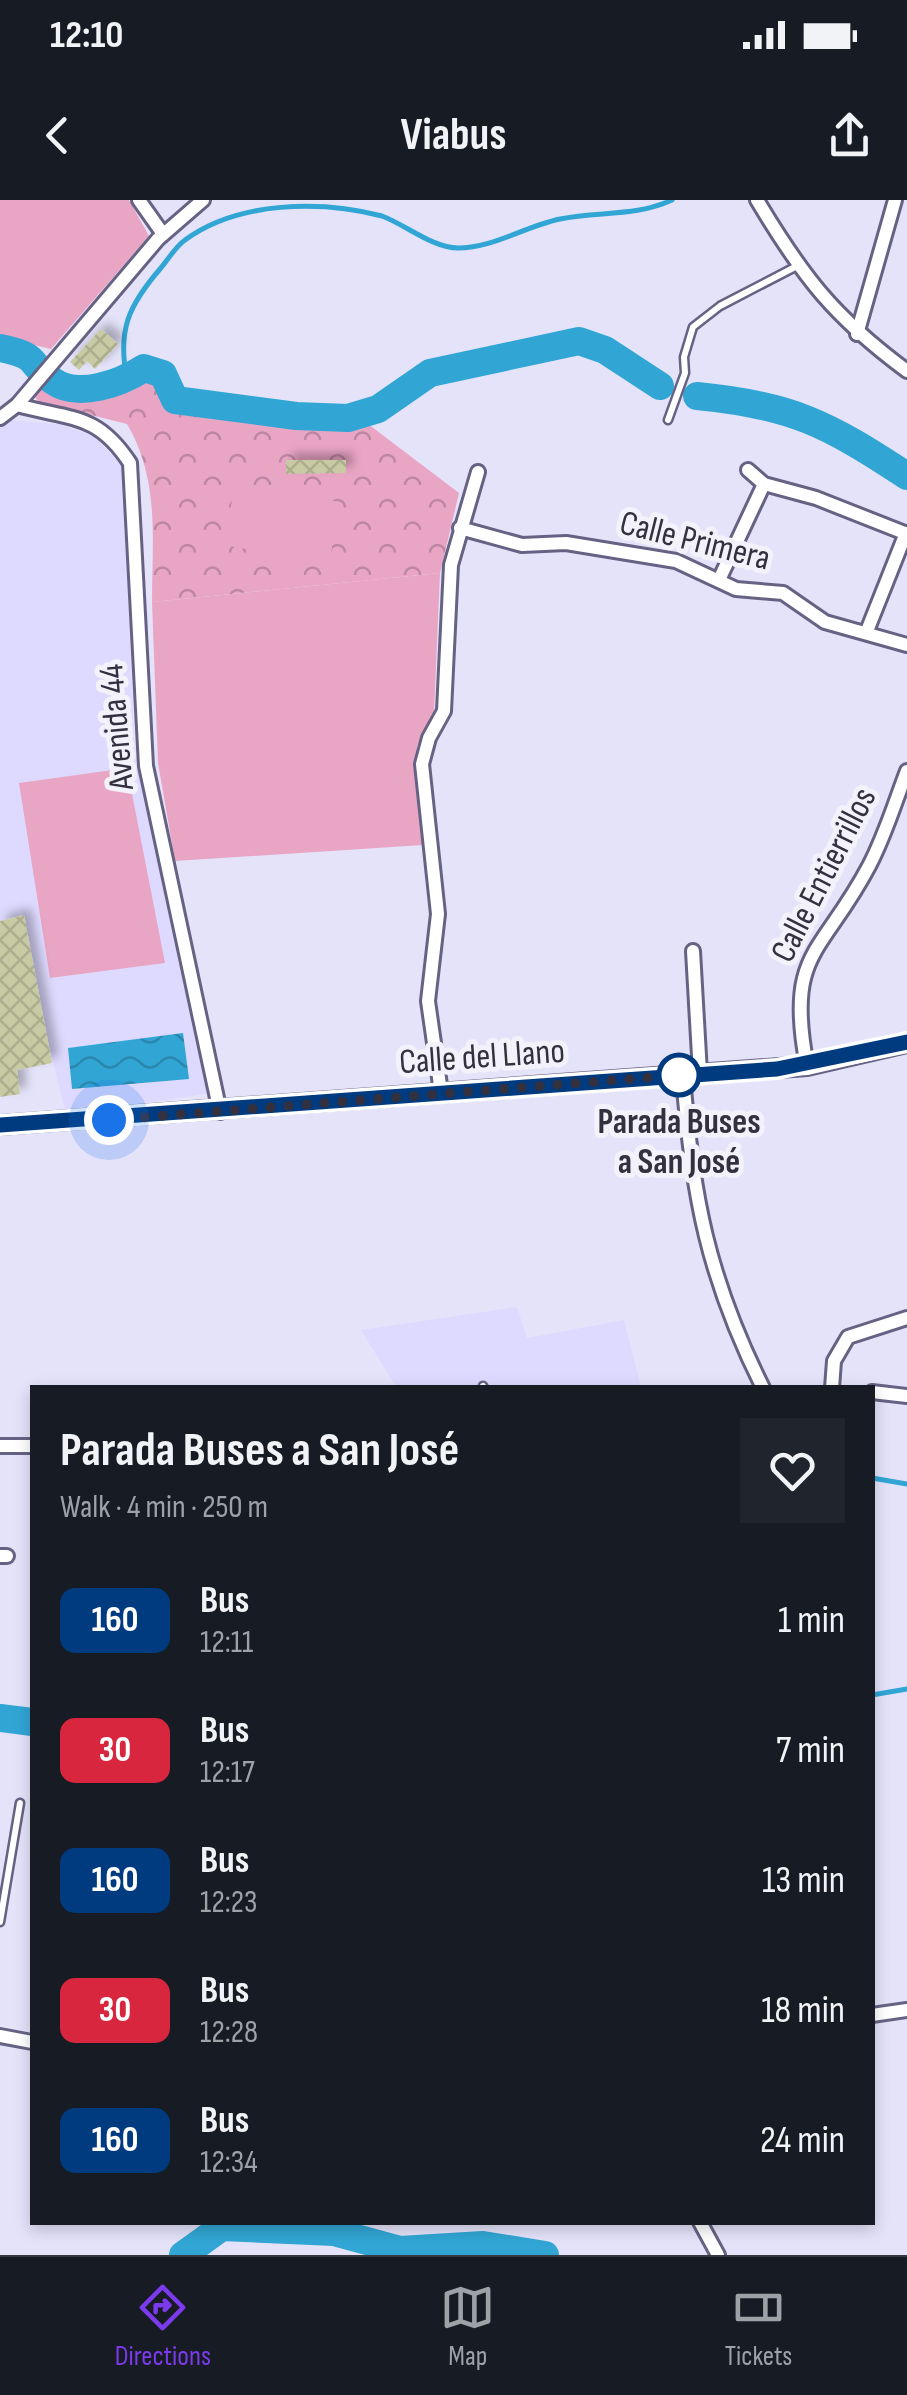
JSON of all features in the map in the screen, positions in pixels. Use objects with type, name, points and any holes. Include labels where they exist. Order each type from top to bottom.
[{"type":"main road","name":"Calle del Llano","points":[[0,1125],[220,1112],[807,1066],[907,1042]]},
{"type":"street","points":[[139,200],[163,234]]},
{"type":"street","points":[[0,418],[17,405],[163,234],[204,200]]},
{"type":"street","points":[[757,200],[797,266],[857,334],[907,371]]},
{"type":"street","points":[[857,334],[895,200]]},
{"type":"street","name":"Avenida 44","points":[[17,405],[91,423],[111,435],[130,463],[146,766],[220,1112]]},
{"type":"street","points":[[748,470],[764,484],[816,498],[906,534],[867,632]]},
{"type":"street","points":[[441,1092],[428,1001],[438,914],[422,764],[428,738],[444,711],[448,598],[460,528],[478,472]]},
{"type":"street","points":[[719,580],[764,484]]},
{"type":"street","name":"Calle Primera","points":[[460,528],[522,545],[566,544],[646,554],[736,589],[783,593],[825,622],[907,645]]},
{"type":"street","name":"Calle Entierrillos","points":[[807,1066],[798,1017],[802,980],[816,944],[868,867],[907,771]]},
{"type":"street","points":[[693,951],[691,1074],[700,1222],[733,1328],[762,1385]]},
{"type":"street","points":[[832,1385],[834,1361],[848,1337],[907,1318]]},
{"type":"street","points":[[875,1392],[907,1396]]},
{"type":"street","points":[[0,1446],[30,1446]]},
{"type":"street","points":[[875,2015],[907,2010]]},
{"type":"street","points":[[0,2036],[30,2042]]},
{"type":"street","points":[[702,2225],[718,2255]]},
{"type":"lane","points":[[668,420],[685,373],[684,357],[693,327],[720,306],[797,266]]},
{"type":"lane","points":[[0,1922],[20,1803]]},
{"type":"shaded area","points":[[9,420],[58,424],[94,436],[122,466],[135,759],[207,1094],[66,1114],[38,1002],[24,915],[0,921],[0,426]]},
{"type":"shaded area","points":[[517,1307],[527,1338],[624,1320],[640,1385],[395,1385],[361,1330]]},
{"type":"green space","points":[[0,200],[129,200],[149,236],[51,349],[0,337]]},
{"type":"green space","points":[[145,376],[159,378],[174,405],[333,427],[368,424],[459,493],[440,573],[152,602],[149,488],[138,445],[127,424],[39,402],[32,393],[44,381],[69,390],[94,392],[133,383]]},
{"type":"green space","points":[[235,483],[340,502],[329,564],[224,545]]},
{"type":"green space","points":[[440,573],[434,714],[417,746],[423,845],[175,861],[158,763],[152,602]]},
{"type":"green space","points":[[127,768],[165,963],[50,978],[19,783]]},
{"type":"water","points":[[183,1033],[189,1079],[72,1089],[68,1048]]},
{"type":"building","points":[[101,329],[118,344],[95,369],[87,361],[79,370],[70,362]]},
{"type":"building","points":[[286,460],[346,460],[346,473],[286,474]]},
{"type":"building","points":[[24,915],[52,1063],[17,1070],[20,1094],[0,1097],[0,921]]},
{"type":"waterway","points":[[127,379],[125,332],[140,294],[181,243],[230,218],[281,207],[358,211],[382,216],[429,240],[458,248],[484,244],[560,219],[631,211],[672,200]]},
{"type":"waterway","points":[[0,348],[28,357],[53,381],[75,389],[99,387],[144,368],[163,374],[175,400],[296,416],[348,418],[378,409],[430,373],[579,341],[605,350],[660,386]]},
{"type":"waterway","points":[[697,396],[759,405],[808,420],[907,476]]},
{"type":"waterway","points":[[875,1479],[907,1484]]},
{"type":"waterway","points":[[875,1694],[907,1689]]},
{"type":"waterway","points":[[0,1718],[30,1722]]},
{"type":"waterway","points":[[183,2255],[222,2227],[334,2232],[400,2250],[483,2245],[545,2255]]},
{"type":"bus line","name":"160","points":[[0,1125],[746,1072],[807,1066],[907,1042]]},
{"type":"place","name":"Parada Buses a San José","points":[[679,1075]]},
{"type":"route","points":[[109,1120],[679,1075]]}]
